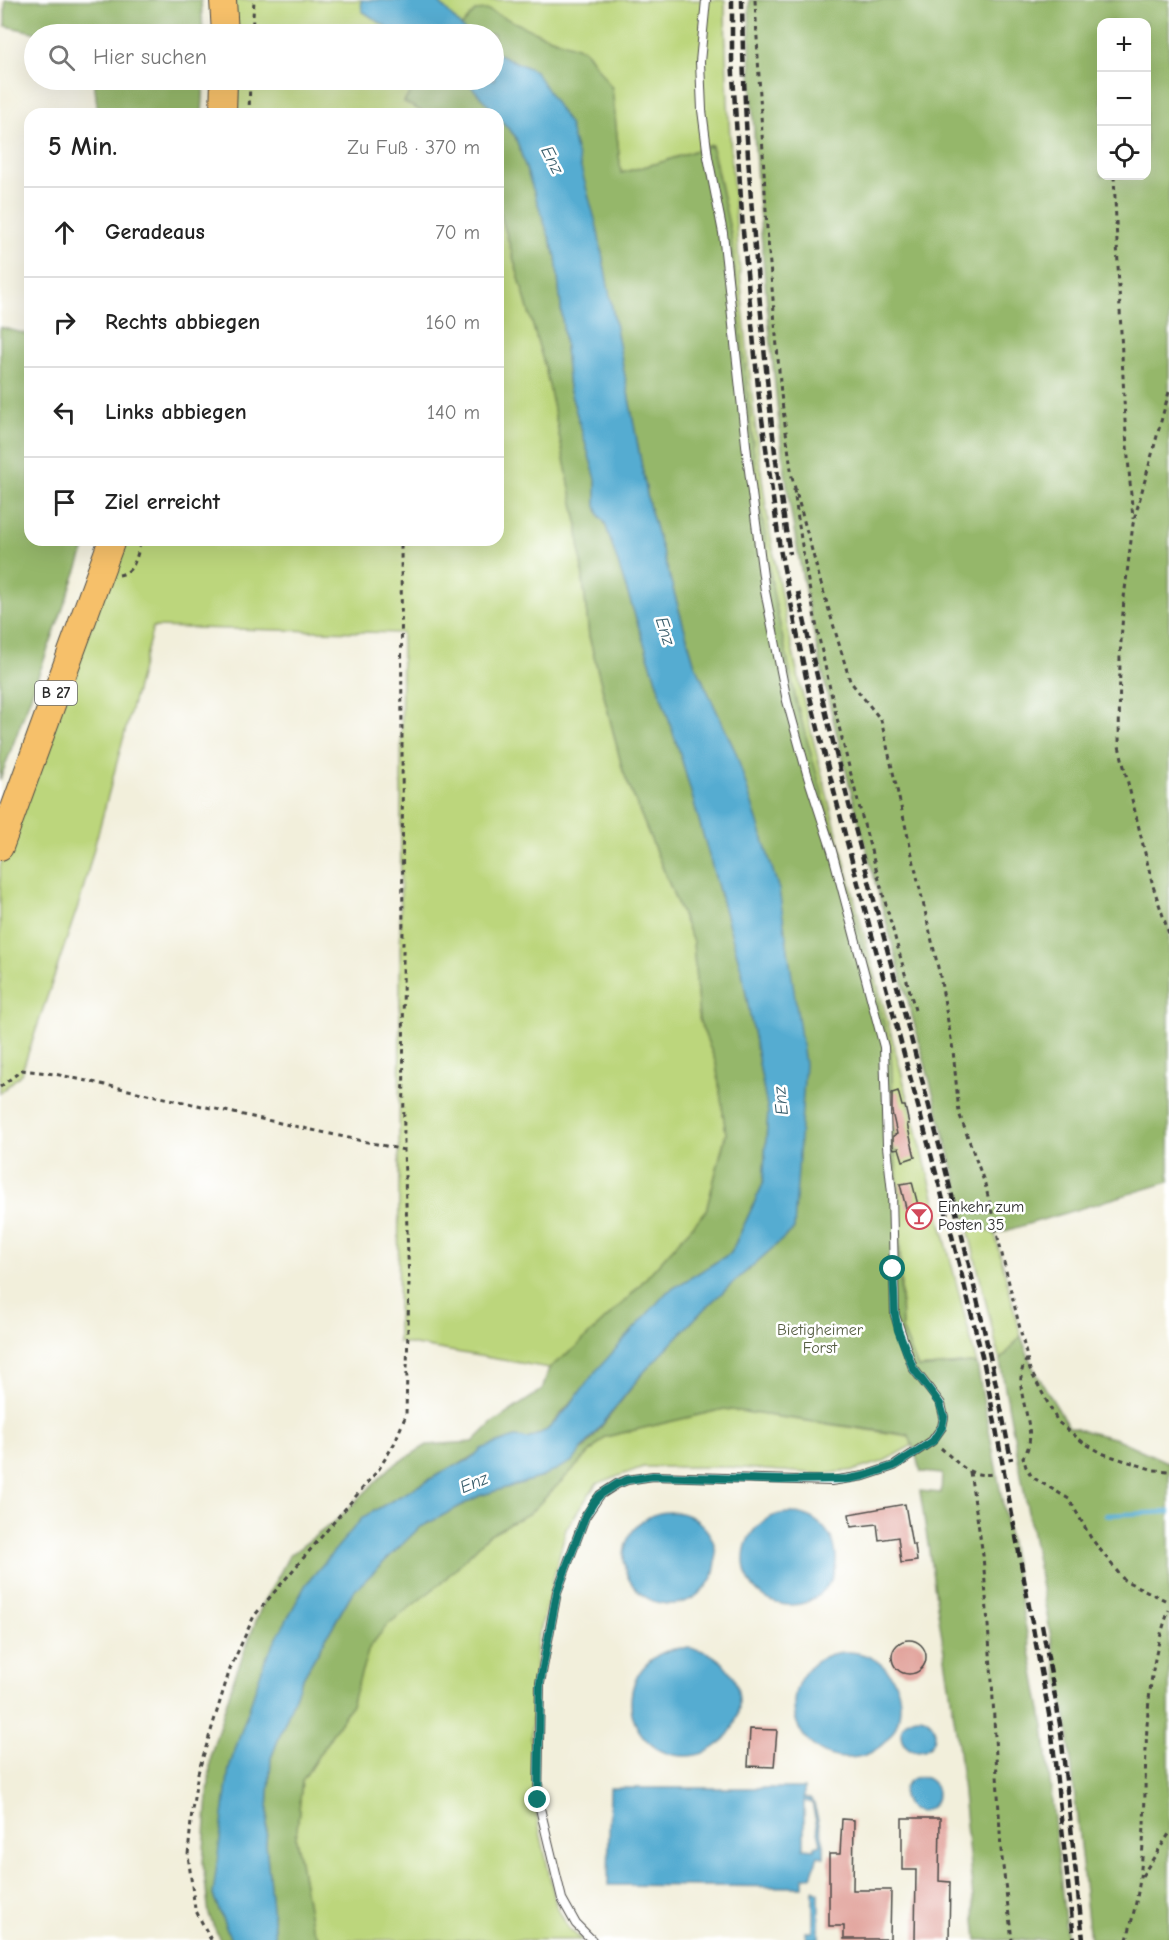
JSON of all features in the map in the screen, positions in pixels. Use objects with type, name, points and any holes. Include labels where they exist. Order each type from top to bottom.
[{"type":"main road","points":[[223,0],[224,24]]},
{"type":"main road","points":[[223,108],[224,90]]},
{"type":"main road","name":"B 27","points":[[0,847],[110,546]]},
{"type":"lane","points":[[592,1940],[576,1924],[562,1899],[538,1800],[540,1683],[557,1592],[585,1517],[594,1502],[600,1495],[617,1484],[653,1476],[831,1481],[856,1478],[894,1466],[933,1441],[944,1422],[940,1404],[913,1368],[898,1330],[895,1315],[892,1193],[886,1123],[884,1047],[832,851],[787,701],[765,591],[748,464],[723,233],[708,157],[702,110],[700,62],[706,0]]},
{"type":"path","points":[[253,24],[254,0]]},
{"type":"path","points":[[755,0],[767,229],[782,394],[801,546],[831,692],[915,1010]]},
{"type":"path","points":[[249,108],[250,90]]},
{"type":"path","points":[[1114,180],[1125,421],[1133,524]]},
{"type":"path","points":[[1169,392],[1133,524],[1120,656],[1119,746],[1153,886],[1169,934]]},
{"type":"path","points":[[792,477],[850,681],[881,720],[940,975],[953,1050],[959,1113],[985,1184],[1030,1370],[1058,1422],[1084,1443],[1104,1454],[1154,1470],[1169,1471]]},
{"type":"path","points":[[211,1940],[195,1909],[188,1855],[198,1773],[230,1669],[254,1616],[379,1469],[394,1444],[406,1415],[409,1282],[404,1150],[401,546]]},
{"type":"path","points":[[0,1087],[22,1070],[55,1074],[404,1150]]},
{"type":"path","points":[[1027,1359],[1022,1367],[1019,1381],[1029,1427],[1027,1453],[1023,1457],[1026,1467],[1032,1477],[1069,1499],[1091,1538],[1124,1580],[1169,1602]]},
{"type":"path","points":[[933,1441],[970,1472],[980,1476],[992,1474]]},
{"type":"path","points":[[970,1472],[983,1555],[1001,1850],[1012,1940]]},
{"type":"path","points":[[1127,1940],[1140,1878],[1146,1724],[1159,1637],[1169,1610]]},
{"type":"path","points":[[1140,1878],[1169,1834]]},
{"type":"green space","points":[[5,0],[201,0],[202,24],[24,24],[24,30],[5,26]]},
{"type":"green space","points":[[234,0],[361,0],[363,11],[382,24],[235,24]]},
{"type":"green space","points":[[437,0],[725,0],[731,154],[743,307],[759,459],[782,600],[828,798],[977,1365],[971,1363],[918,1368],[902,1329],[899,1192],[894,1147],[891,1051],[796,701],[773,592],[755,465],[731,234],[712,145],[621,173],[612,88],[585,50],[475,11],[464,24],[458,24]]},
{"type":"green space","points":[[749,0],[1169,0],[1169,1182],[995,1234],[966,1220],[854,801],[813,632],[783,457],[767,305],[753,115]]},
{"type":"green space","name":"Bietigheimer Forst","points":[[488,10],[540,34],[585,50],[612,88],[621,173],[711,145],[731,234],[755,465],[773,592],[796,701],[891,1051],[902,1329],[918,1368],[971,1363],[977,1365],[1044,1726],[1067,1940],[977,1940],[959,1751],[920,1491],[941,1493],[942,1474],[921,1472],[909,1435],[724,1409],[605,1437],[530,1513],[490,1534],[441,1583],[387,1625],[369,1648],[351,1705],[302,1781],[296,1839],[311,1925],[320,1940],[275,1940],[266,1844],[271,1758],[301,1681],[352,1593],[419,1528],[479,1496],[542,1477],[585,1448],[642,1374],[706,1307],[794,1229],[736,753],[694,662],[649,505],[597,227],[535,71],[504,57],[504,24],[464,24],[475,11]]},
{"type":"green space","points":[[95,90],[203,90],[202,108],[97,108]]},
{"type":"green space","points":[[235,90],[412,90],[404,102],[416,108],[235,108]]},
{"type":"green space","points":[[412,90],[475,90],[491,108],[416,108],[404,102]]},
{"type":"green space","points":[[504,124],[515,136],[556,257],[569,388],[596,479],[596,506],[605,523],[681,757],[742,972],[768,1112],[763,1184],[731,1253],[667,1292],[547,1430],[528,1439],[515,1437],[448,1469],[363,1517],[213,1895],[231,1940],[220,1940],[209,1915],[203,1863],[211,1754],[233,1681],[261,1608],[289,1556],[339,1518],[392,1466],[427,1445],[473,1442],[491,1424],[542,1390],[549,1368],[576,1347],[629,1297],[706,1211],[726,1134],[716,1063],[699,1019],[693,942],[623,771],[589,636],[577,522],[546,371],[504,226]]},
{"type":"green space","points":[[504,226],[546,371],[577,522],[589,636],[623,771],[693,942],[699,1019],[716,1063],[726,1133],[706,1211],[629,1297],[576,1347],[549,1368],[398,1342],[402,633],[153,627],[81,897],[21,1074],[0,1093],[0,866],[121,546],[504,546]]},
{"type":"green space","points":[[0,327],[24,333],[24,546],[86,546],[0,780]]},
{"type":"green space","points":[[966,1220],[995,1234],[1021,1336],[1000,1361]]},
{"type":"green space","points":[[1021,1336],[1033,1368],[1069,1427],[1117,1439],[1169,1463],[1169,1940],[1090,1940],[1067,1723],[1000,1361]]},
{"type":"green space","points":[[724,1409],[909,1436],[913,1445],[882,1462],[855,1470],[823,1474],[729,1467],[643,1467],[596,1484],[566,1529],[537,1643],[531,1737],[537,1818],[556,1905],[568,1928],[582,1940],[320,1940],[311,1925],[296,1839],[302,1781],[351,1705],[369,1648],[387,1625],[441,1583],[490,1534],[530,1513],[605,1437]]},
{"type":"water","points":[[361,0],[437,0],[459,24],[382,24],[362,11]]},
{"type":"water","name":"Enz","points":[[504,57],[535,71],[569,124],[597,227],[649,505],[694,662],[736,753],[779,890],[805,1064],[794,1229],[706,1307],[642,1374],[573,1461],[542,1477],[479,1496],[419,1528],[352,1593],[301,1681],[271,1758],[266,1844],[275,1940],[231,1940],[213,1895],[229,1768],[265,1660],[306,1584],[363,1517],[448,1469],[471,1459],[481,1449],[515,1437],[528,1439],[547,1430],[563,1414],[595,1372],[667,1292],[731,1253],[763,1184],[768,1112],[742,972],[681,757],[605,523],[596,506],[596,479],[569,388],[556,257],[515,136],[504,124],[504,108],[491,108],[475,90],[504,90]]},
{"type":"water","points":[[670,1512],[687,1516],[702,1526],[712,1541],[716,1558],[712,1575],[702,1590],[687,1600],[670,1604],[653,1600],[638,1590],[628,1575],[624,1558],[628,1541],[638,1526],[653,1516]]},
{"type":"water","points":[[781,1513],[799,1513],[816,1520],[829,1533],[836,1550],[836,1568],[829,1585],[816,1598],[799,1605],[781,1605],[764,1598],[751,1585],[744,1568],[744,1550],[751,1533],[764,1520]]},
{"type":"water","points":[[685,1648],[706,1652],[723,1664],[735,1681],[739,1702],[735,1723],[723,1740],[706,1752],[685,1756],[664,1752],[647,1740],[635,1723],[631,1702],[635,1681],[647,1664],[664,1652]]},
{"type":"water","points":[[847,1652],[867,1656],[885,1667],[896,1685],[900,1705],[896,1725],[885,1743],[867,1754],[847,1758],[827,1754],[809,1743],[798,1725],[794,1705],[798,1685],[809,1667],[827,1656]]},
{"type":"water","points":[[918,1717],[930,1722],[935,1734],[930,1746],[918,1751],[906,1746],[901,1734],[906,1722]]},
{"type":"water","points":[[920,1777],[932,1782],[937,1794],[932,1806],[920,1811],[908,1806],[903,1794],[908,1782]]},
{"type":"water","points":[[610,1788],[804,1788],[804,1798],[810,1799],[814,1804],[824,1844],[824,1857],[818,1856],[811,1876],[803,1878],[803,1887],[608,1885]],"holes":[[[804,1801],[812,1803],[821,1844],[815,1846],[815,1849],[804,1848]]]},
{"type":"water","points":[[813,1890],[819,1893],[819,1939],[806,1939],[806,1931],[813,1931]]},
{"type":"building","points":[[898,1091],[902,1106],[905,1106],[915,1157],[903,1161],[899,1148],[894,1149],[893,1146],[893,1136],[897,1134],[892,1112],[892,1093]]},
{"type":"building","points":[[912,1182],[918,1205],[906,1208],[900,1184]]},
{"type":"building","points":[[905,1504],[917,1561],[901,1563],[898,1537],[879,1540],[877,1524],[851,1527],[849,1514]]},
{"type":"building","points":[[909,1640],[921,1645],[926,1657],[921,1669],[909,1674],[897,1669],[892,1657],[897,1645]]},
{"type":"building","points":[[750,1729],[777,1730],[774,1767],[748,1766]]},
{"type":"building","points":[[902,1818],[940,1818],[939,1881],[950,1882],[949,1940],[915,1940],[916,1870],[902,1870]]},
{"type":"building","points":[[842,1819],[854,1820],[853,1890],[891,1890],[890,1939],[844,1939],[844,1926],[829,1926],[829,1854],[840,1854]]},
{"type":"waterway","points":[[1106,1515],[1169,1512]]},
{"type":"railway","points":[[732,0],[732,59],[743,231],[759,397],[780,549],[810,697],[940,1188],[984,1364],[1051,1725],[1074,1940]]},
{"type":"railway","points":[[742,0],[746,118],[754,236],[773,434],[790,554]]},
{"type":"railway","points":[[798,592],[850,809],[963,1242],[989,1351],[1011,1460]]},
{"type":"railway","points":[[1042,1625],[1060,1724],[1083,1940]]},
{"type":"place","name":"Einkehr zum Posten 35","points":[[919,1216]]},
{"type":"route","points":[[538,1800],[540,1683],[557,1592],[585,1517],[600,1495],[627,1480],[653,1476],[831,1481],[848,1479],[894,1466],[933,1441],[942,1427],[944,1417],[940,1404],[913,1368],[898,1330],[893,1269]]}]
